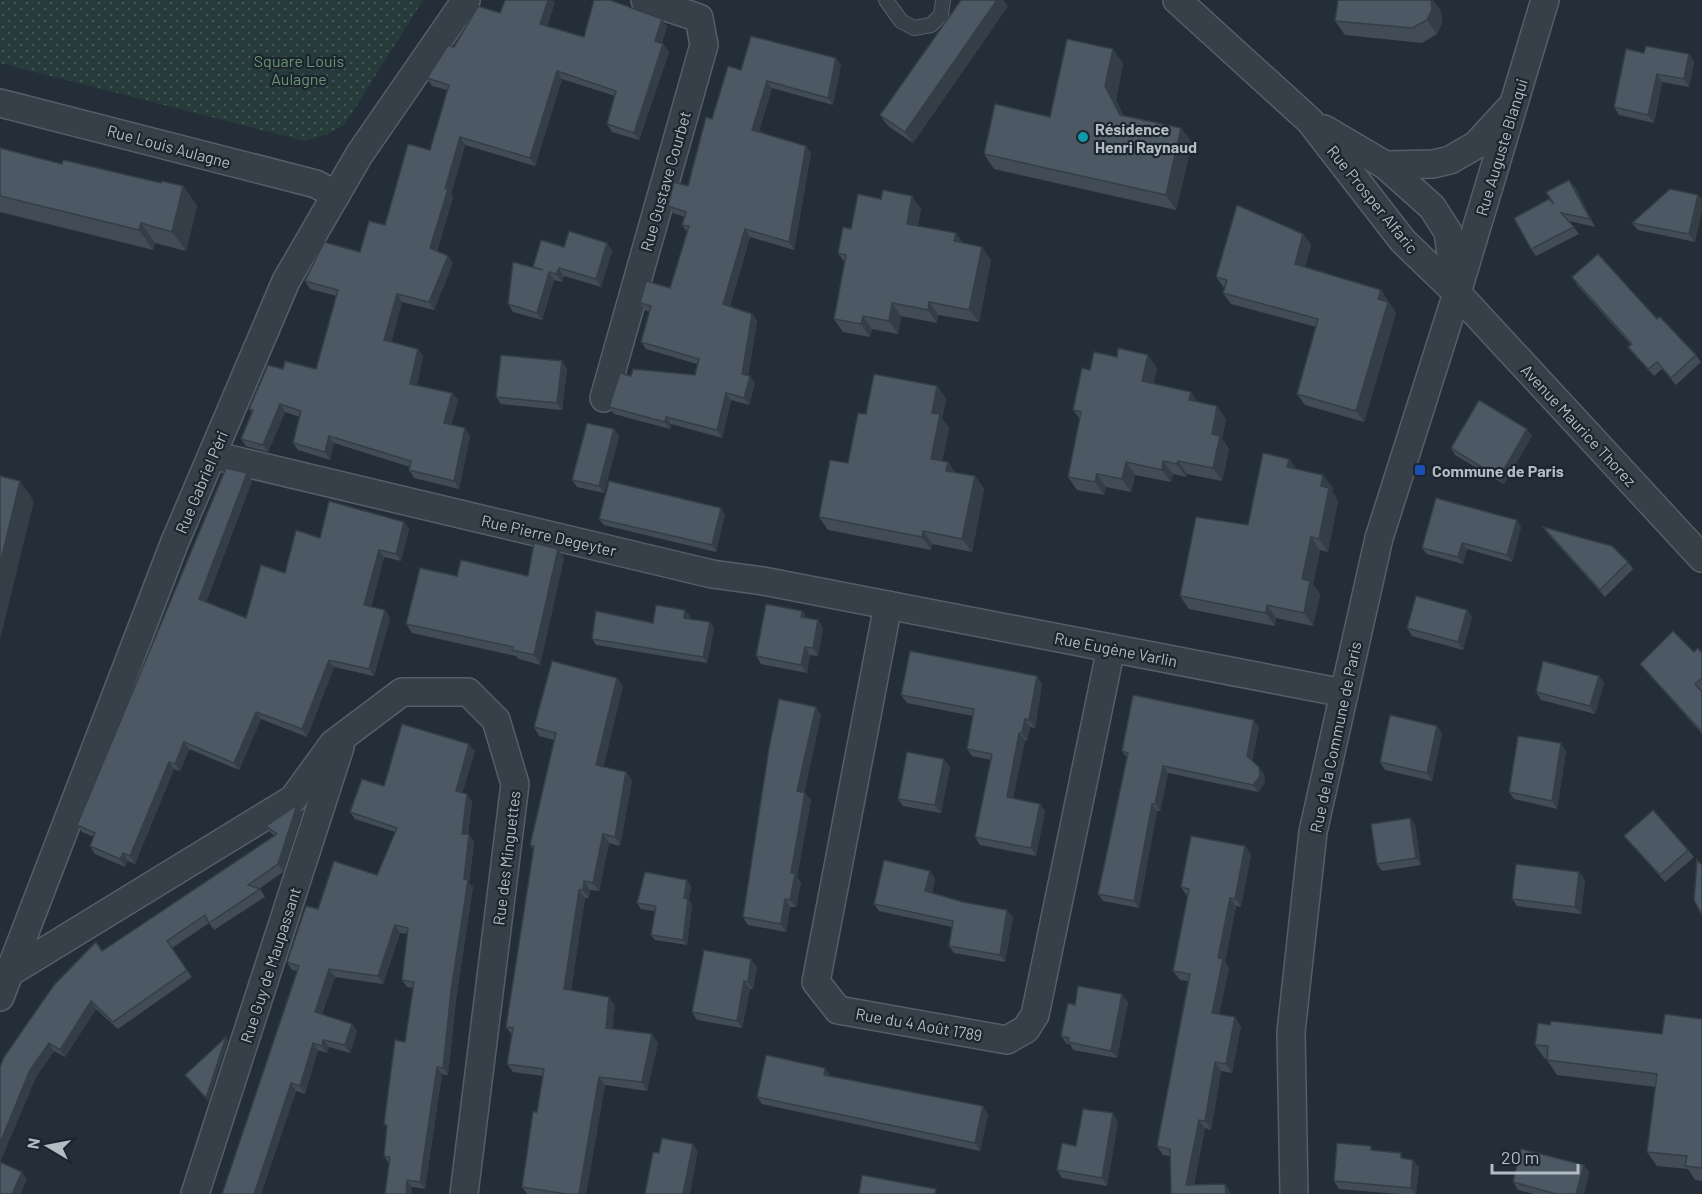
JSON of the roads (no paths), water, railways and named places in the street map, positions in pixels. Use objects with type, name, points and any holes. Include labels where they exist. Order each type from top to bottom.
[{"type":"street","name":"Rue Gabriel Péri","points":[[5,985],[174,544],[286,281],[359,155],[466,0]]},
{"type":"street","name":"Rue Gustave Courbet","points":[[604,398],[704,45],[699,18],[645,0]]},
{"type":"street","name":"Rue Prosper Alfaric","points":[[1177,0],[1310,121],[1403,241],[1457,293]]},
{"type":"street","name":"Rue Auguste Blanqui","points":[[1457,293],[1545,0]]},
{"type":"street","name":"Rue Louis Aulagne","points":[[0,103],[316,184],[336,195]]},
{"type":"street","points":[[1385,165],[1433,164],[1450,160],[1476,145],[1514,104]]},
{"type":"street","name":"Rue Prosper Alfaric","points":[[1310,121],[1385,165],[1432,207],[1449,232],[1457,293]]},
{"type":"street","name":"Avenue Maurice Thorez","points":[[1457,293],[1702,558]]},
{"type":"street","name":"Rue de la Commune de Paris","points":[[1294,1194],[1291,1032],[1313,832],[1378,538],[1457,293]]},
{"type":"street","name":"Rue Pierre Degeyter","points":[[212,455],[712,574],[763,581],[888,605]]},
{"type":"street","name":"Rue Eugène Varlin","points":[[888,605],[1344,693]]},
{"type":"street","name":"Rue du 4 Août 1789","points":[[888,605],[816,982],[838,1010],[1007,1040],[1026,1029],[1035,1015],[1111,648]]},
{"type":"street","name":"Rue des Minguettes","points":[[5,985],[293,799],[333,744],[402,692],[468,692],[496,720],[515,784],[464,1194]]},
{"type":"street","name":"Rue Guy de Maupassant","points":[[195,1194],[344,736]]},
{"type":"lane","points":[[886,0],[901,21],[914,28],[931,26],[941,15],[943,0]]},
{"type":"place","name":"Résidence Henri Raynaud","points":[[1083,137]]},
{"type":"place","name":"Commune de Paris","points":[[1420,470]]},
{"type":"park label","name":"Square Louis Aulagne","points":[[299,69]]}]
